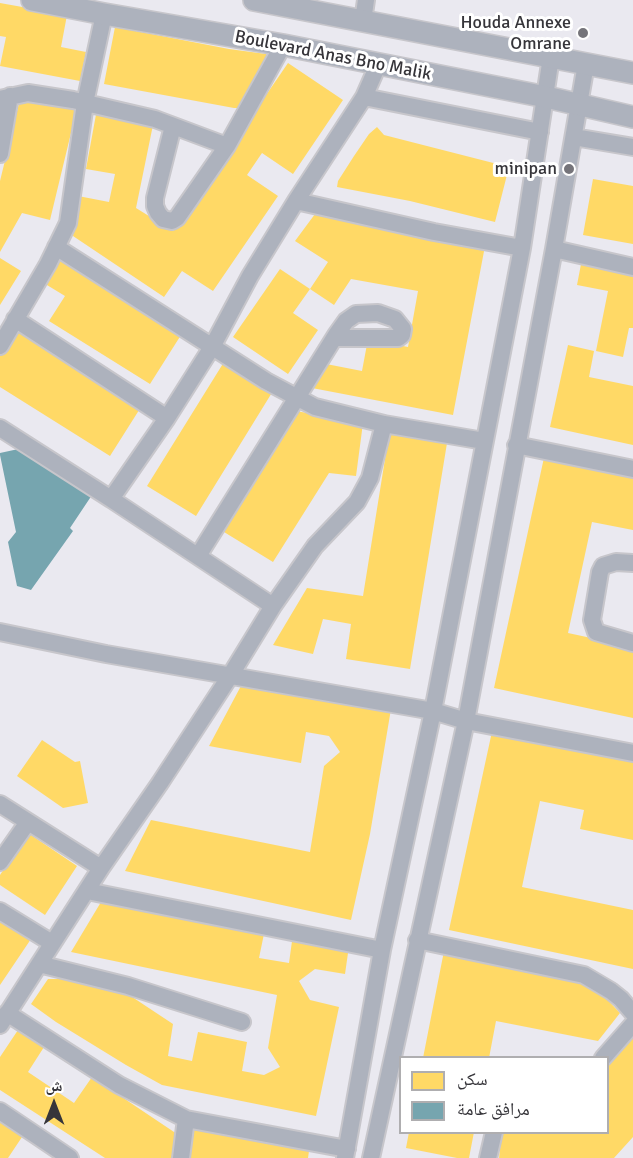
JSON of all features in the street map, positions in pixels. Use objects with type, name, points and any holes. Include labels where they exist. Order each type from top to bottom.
[{"type":"street","name":"Boulevard Anas Bno Malik","points":[[32,0],[283,45],[546,97],[633,117]]},
{"type":"street","points":[[254,0],[364,10],[551,57],[633,73]]},
{"type":"street","points":[[0,346],[68,223],[85,103],[104,14]]},
{"type":"street","points":[[172,126],[159,174],[155,206],[158,213],[166,220],[172,221],[177,218],[227,146],[283,45]]},
{"type":"street","points":[[384,424],[370,478],[357,502],[315,546],[273,606],[230,676],[160,783],[101,867],[3,1019],[119,1085],[186,1119],[346,1154],[382,950],[433,711],[522,248],[551,57]]},
{"type":"street","points":[[371,1158],[466,721],[586,64]]},
{"type":"street","points":[[111,499],[167,418],[212,347],[250,276],[364,97],[378,65]]},
{"type":"street","points":[[0,154],[5,97],[28,93],[37,93],[154,119],[227,146]]},
{"type":"street","points":[[364,97],[540,132]]},
{"type":"street","points":[[574,137],[633,147]]},
{"type":"street","points":[[296,201],[434,232],[522,248]]},
{"type":"street","points":[[56,248],[266,381],[315,407],[384,424],[484,441]]},
{"type":"street","points":[[554,249],[633,267]]},
{"type":"street","points":[[15,320],[167,418]]},
{"type":"street","points":[[198,556],[334,338]]},
{"type":"street","points":[[0,429],[273,606]]},
{"type":"street","points":[[516,445],[633,469]]},
{"type":"street","points":[[633,563],[616,562],[603,566],[592,620],[596,632],[633,643]]},
{"type":"street","points":[[0,632],[230,676],[433,711],[466,721],[633,753]]},
{"type":"street","points":[[0,804],[101,867]]},
{"type":"street","points":[[0,862],[28,822]]},
{"type":"street","points":[[87,891],[382,950]]},
{"type":"street","points":[[0,911],[52,943]]},
{"type":"street","points":[[417,940],[584,975],[611,991],[633,1013]]},
{"type":"street","points":[[39,964],[128,986],[242,1022]]},
{"type":"street","points":[[605,1056],[633,1024]]},
{"type":"street","points":[[0,1111],[70,1158]]},
{"type":"street","points":[[181,1158],[186,1119]]},
{"type":"street","points":[[488,1158],[494,1134]]},
{"type":"building: سكن","points":[[0,3],[67,15],[61,47],[86,52],[80,81],[0,66],[6,37],[0,36]]},
{"type":"building: سكن","points":[[115,27],[266,54],[269,59],[238,108],[104,84]]},
{"type":"building: سكن","points":[[288,63],[343,100],[293,174],[262,153],[247,175],[278,196],[213,291],[182,271],[164,297],[73,236],[78,196],[109,202],[115,174],[86,169],[97,109],[154,120],[136,208],[173,231]]},
{"type":"building: سكن","points":[[21,95],[77,108],[50,220],[22,213],[0,252],[0,181]]},
{"type":"building: سكن","points":[[377,127],[384,135],[509,167],[495,222],[410,201],[337,187],[338,181],[354,156],[369,134]]},
{"type":"building: سكن","points":[[593,179],[633,186],[633,244],[583,235]]},
{"type":"building: سكن","points":[[315,214],[485,246],[453,415],[312,388],[321,363],[362,371],[368,339],[408,347],[418,291],[351,279],[334,305],[310,289],[328,262],[295,241]]},
{"type":"building: سكن","points":[[0,258],[21,271],[0,305]]},
{"type":"building: سكن","points":[[57,258],[181,335],[150,384],[49,321],[65,296],[42,282]]},
{"type":"building: سكن","points":[[582,259],[633,270],[633,328],[629,328],[623,357],[596,351],[608,291],[577,285]]},
{"type":"building: سكن","points":[[280,269],[310,289],[293,313],[318,330],[288,374],[233,337]]},
{"type":"building: سكن","points":[[16,330],[141,407],[110,456],[0,387],[0,356]]},
{"type":"building: سكن","points":[[568,345],[594,351],[589,377],[633,386],[633,445],[550,427]]},
{"type":"building: سكن","points":[[224,362],[273,391],[196,516],[147,486]]},
{"type":"building: سكن","points":[[296,411],[363,423],[356,476],[329,473],[273,562],[224,532]]},
{"type":"building: سكن","points":[[390,428],[448,437],[410,669],[346,659],[351,624],[323,619],[313,654],[273,645],[307,588],[363,596]]},
{"type":"building: سكن","points":[[545,453],[633,472],[633,530],[592,522],[568,633],[633,647],[633,718],[494,688]]},
{"type":"building: سكن","points":[[242,684],[391,709],[370,834],[351,920],[125,871],[151,820],[310,852],[324,766],[340,752],[329,736],[306,732],[301,763],[209,746]]},
{"type":"building: سكن","points":[[493,727],[633,756],[633,840],[580,829],[584,810],[540,801],[522,887],[633,910],[633,969],[449,930]]},
{"type":"building: سكن","points":[[42,740],[75,762],[80,761],[88,803],[63,808],[17,776]]},
{"type":"building: سكن","points":[[28,833],[77,866],[45,915],[0,885],[0,875]]},
{"type":"building: سكن","points":[[104,897],[265,929],[259,958],[289,963],[293,934],[349,946],[345,974],[315,969],[299,981],[310,1000],[339,1007],[316,1116],[162,1085],[56,1022],[31,1004],[48,979],[83,979],[111,983],[173,1024],[168,1056],[192,1061],[198,1032],[247,1042],[242,1071],[264,1075],[280,1067],[268,1048],[277,995],[71,952]]},
{"type":"building: سكن","points":[[0,918],[31,939],[0,985]]},
{"type":"building: سكن","points":[[444,951],[567,975],[601,993],[620,1013],[598,1041],[496,1021],[489,1056],[423,1056]]},
{"type":"building: سكن","points":[[18,1030],[44,1047],[28,1072],[74,1103],[92,1077],[177,1134],[172,1158],[105,1158],[0,1090],[0,1057]]},
{"type":"building: سكن","points":[[633,1032],[633,1137],[614,1158],[499,1158],[502,1134],[609,1134],[609,1061]]},
{"type":"building: سكن","points":[[0,1118],[24,1134],[8,1158],[0,1158]]},
{"type":"building: سكن","points":[[195,1126],[309,1151],[308,1158],[189,1158]]},
{"type":"building: سكن","points":[[409,1134],[474,1134],[469,1158],[457,1158],[406,1148]]},
{"type":"building: مرافق عامة","points":[[23,448],[92,495],[70,528],[73,531],[31,590],[17,586],[8,542],[16,532],[0,455],[0,453]]},
{"type":"place","name":"Houda Annexe Omrane","points":[[583,33]]},
{"type":"place","name":"minipan","points":[[569,169]]}]
